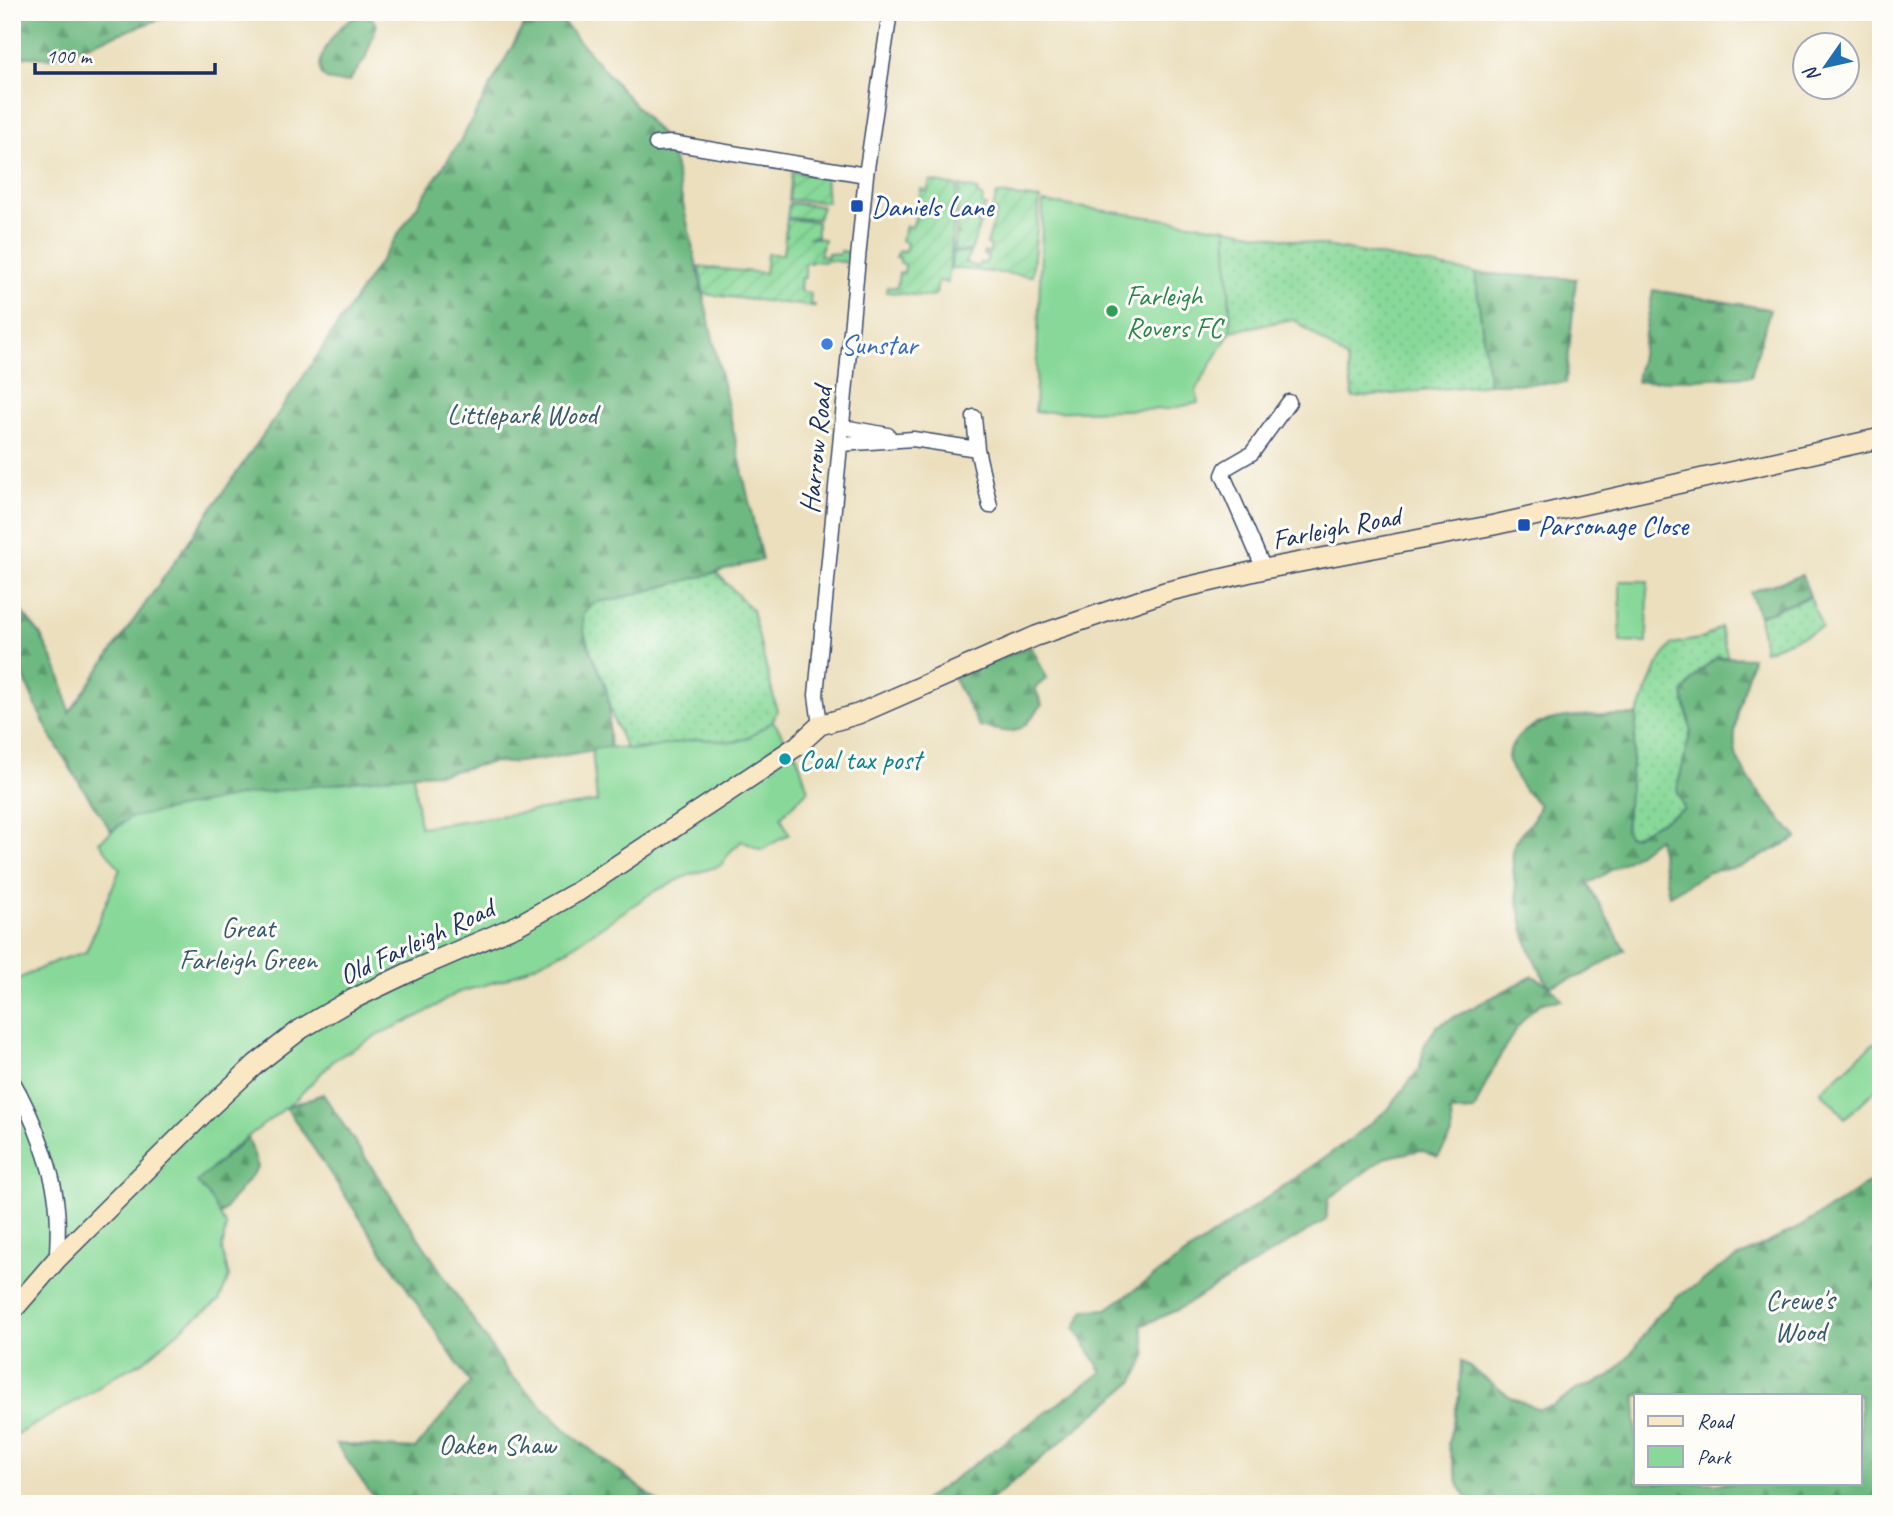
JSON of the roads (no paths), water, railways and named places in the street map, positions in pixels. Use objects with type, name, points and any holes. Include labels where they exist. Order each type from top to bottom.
[{"type":"street","name":"Harrow Road","points":[[820,725],[816,695],[866,175],[890,12]]},
{"type":"street","points":[[656,144],[672,143],[866,175]]},
{"type":"street","points":[[1264,569],[1223,475],[1226,468],[1252,453],[1289,402]]},
{"type":"street","points":[[974,417],[977,449],[990,506]]},
{"type":"street","points":[[843,427],[977,449]]},
{"type":"street","name":"Farleigh Road","points":[[820,725],[858,714],[994,653],[1090,616],[1164,592],[1264,569],[1494,525],[1881,438]]},
{"type":"street","points":[[841,444],[914,439]]},
{"type":"street","name":"Old Farleigh Road","points":[[12,1311],[87,1228],[247,1072],[301,1029],[347,1002],[518,925],[577,892],[797,746],[820,725]]},
{"type":"street","points":[[12,1080],[46,1157],[55,1198],[57,1259]]},
{"type":"street","points":[[57,1223],[87,1228]]},
{"type":"place","name":"Daniels Lane","points":[[857,206]]},
{"type":"place","name":"Farleigh Rovers FC","points":[[1112,311]]},
{"type":"place","name":"Sunstar","points":[[827,344]]},
{"type":"place","name":"Parsonage Close","points":[[1524,525]]},
{"type":"place","name":"Coal tax post","points":[[785,759]]},
{"type":"park label","name":"Littlepark Wood","points":[[522,414]]},
{"type":"park label","name":"Great Farleigh Green","points":[[248,943]]},
{"type":"park label","name":"Crewe's Wood","points":[[1800,1315]]},
{"type":"park label","name":"Oaken Shaw","points":[[497,1444]]}]
